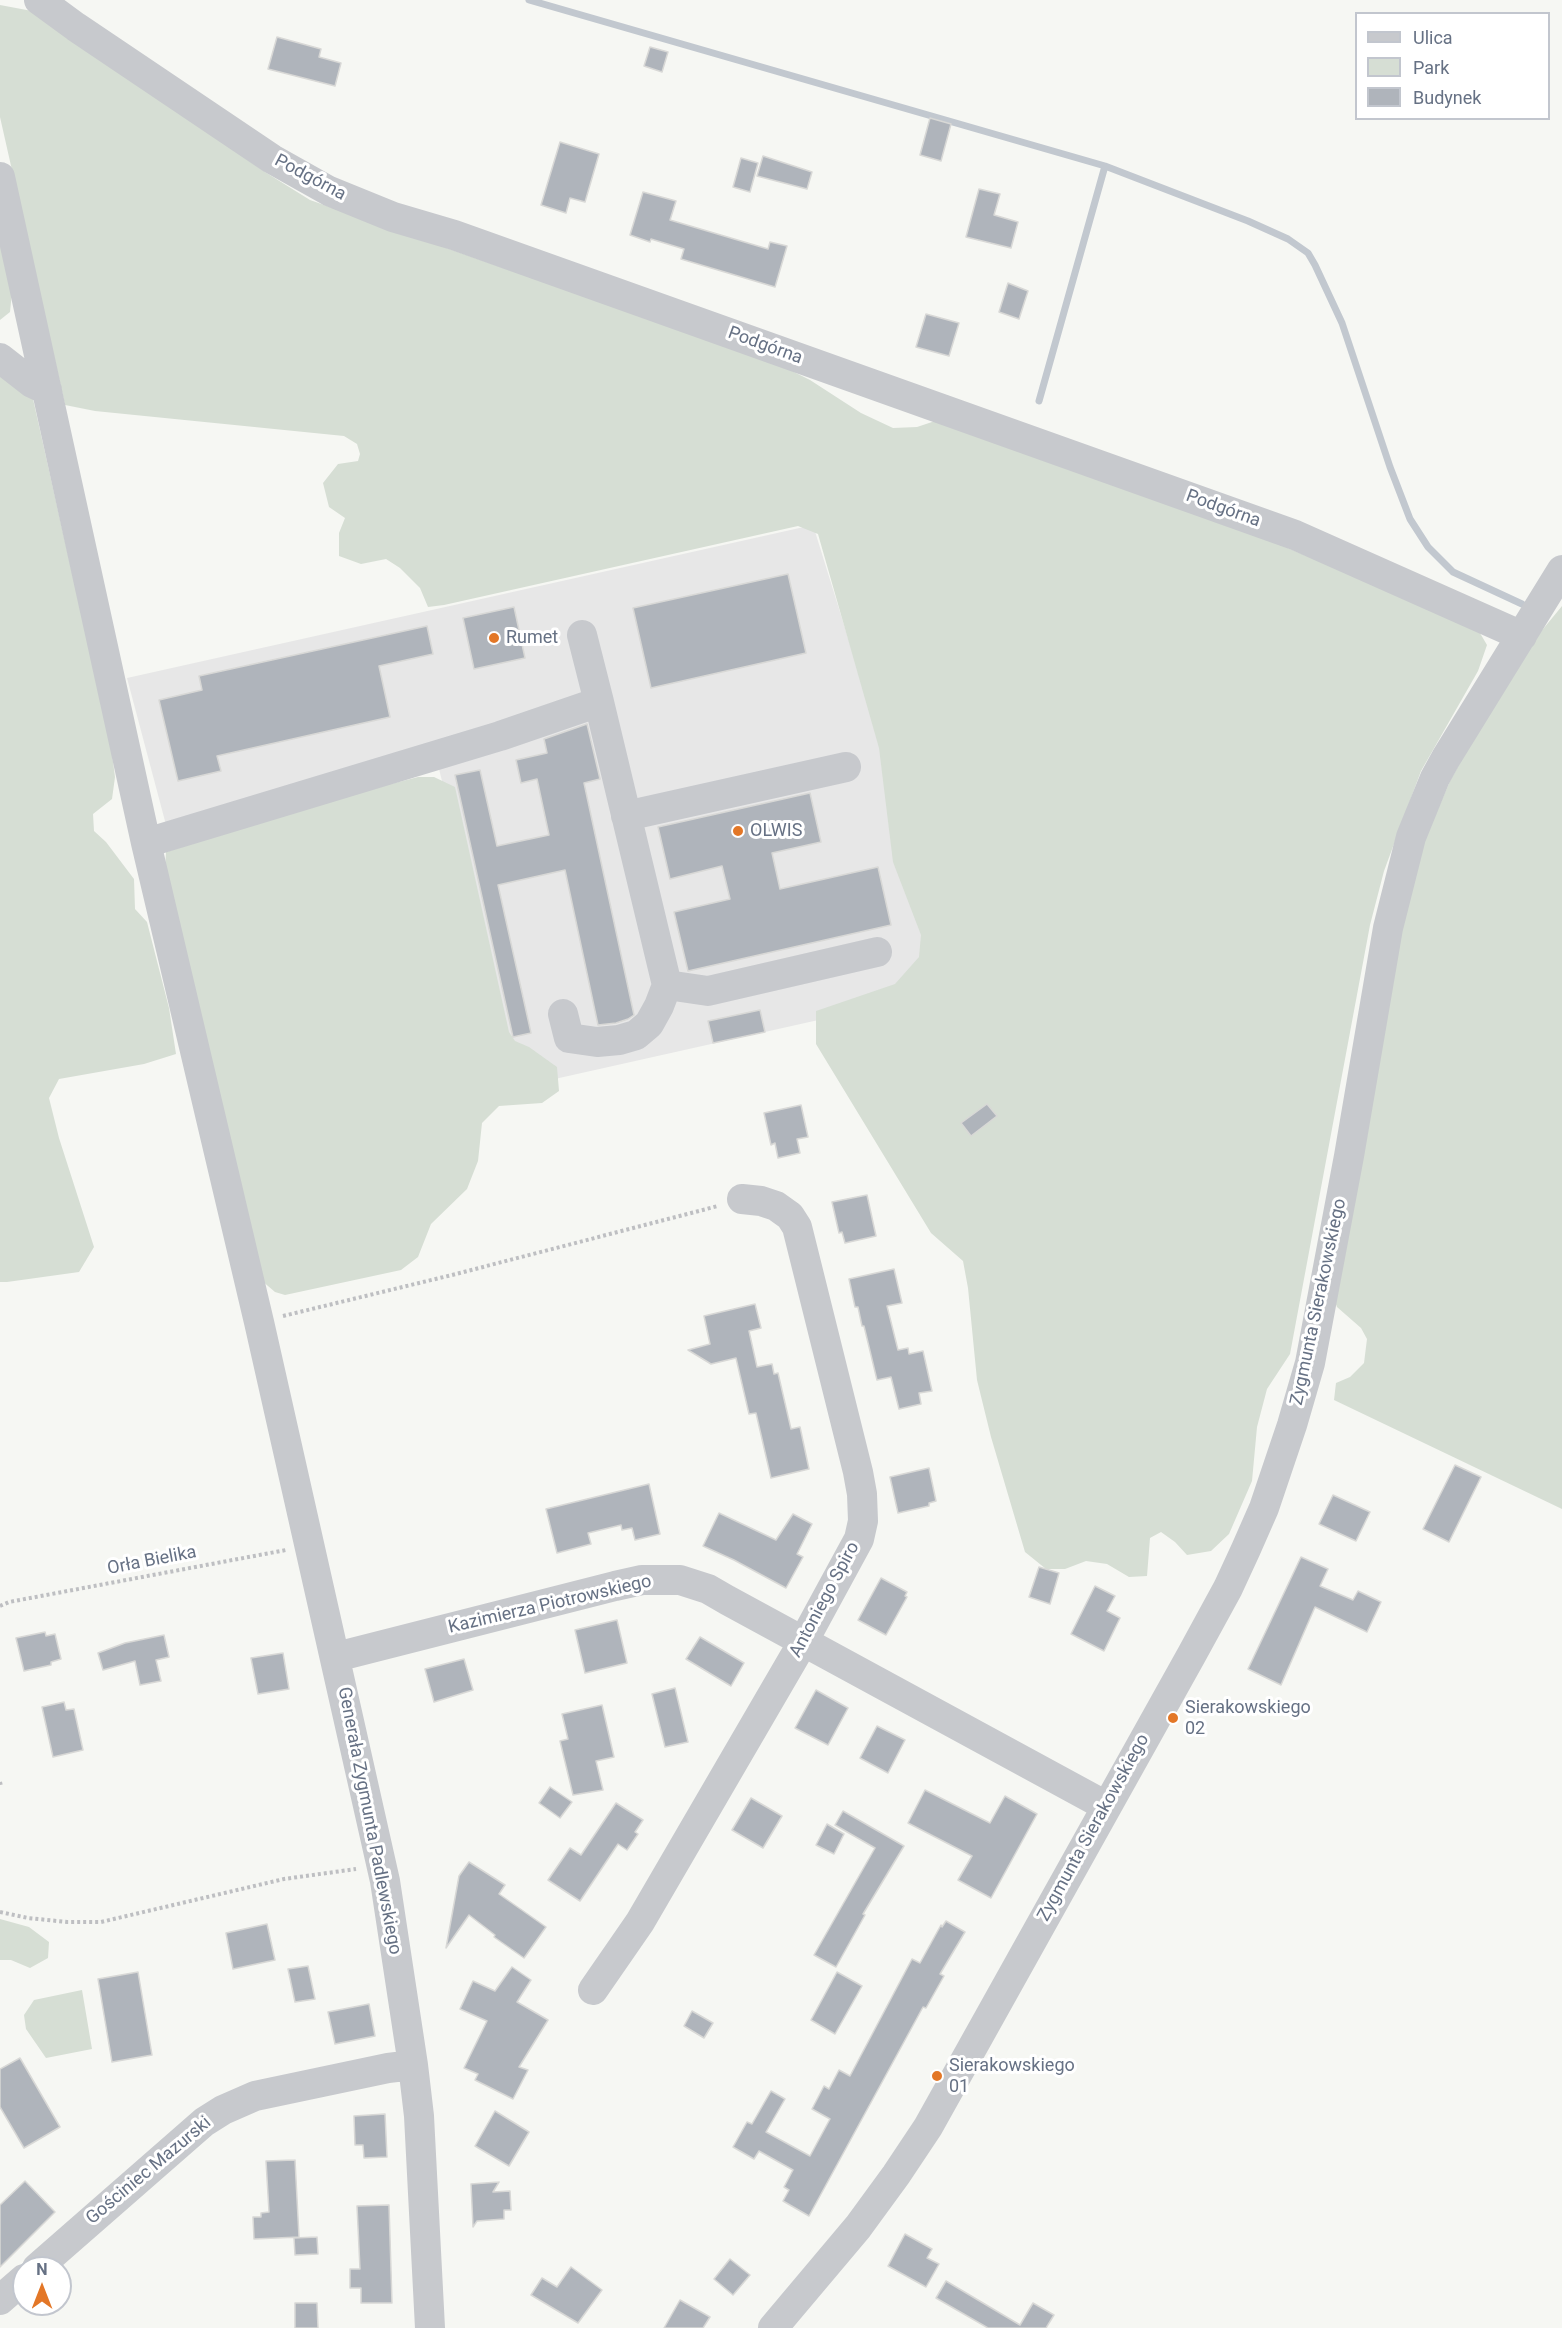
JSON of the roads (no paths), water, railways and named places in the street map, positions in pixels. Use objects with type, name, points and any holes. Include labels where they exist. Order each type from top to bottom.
[{"type":"street","name":"Podgórna","points":[[39,0],[272,159],[329,191],[393,217],[465,239],[1295,535],[1521,636]]},
{"type":"street","name":"Generała Zygmunta Padlewskiego","points":[[0,177],[146,843],[311,1545],[386,1881],[413,2065],[422,2166],[430,2328]]},
{"type":"street","points":[[0,358],[32,383],[47,390]]},
{"type":"street","name":"Zygmunta Sierakowskiego","points":[[773,2328],[858,2227],[928,2127],[1228,1587],[1264,1508],[1310,1363],[1349,1156],[1388,928],[1411,837],[1435,778],[1562,570]]},
{"type":"street","points":[[564,1014],[569,1038],[597,1042],[619,1040],[636,1035],[649,1024],[667,985],[582,635]]},
{"type":"street","points":[[146,843],[500,736],[599,702]]},
{"type":"street","points":[[626,816],[846,767]]},
{"type":"street","points":[[667,985],[708,991],[877,952]]},
{"type":"street","name":"Antoniego Spiro","points":[[593,1990],[640,1922],[803,1642],[859,1539],[863,1521],[862,1494],[797,1227],[790,1216],[776,1206],[761,1201],[742,1199]]},
{"type":"street","name":"Kazimierza Piotrowskiego","points":[[336,1657],[615,1586],[663,1578],[680,1580],[708,1589],[1106,1806]]},
{"type":"street","name":"Gościniec Mazurski","points":[[51,2256],[204,2122],[223,2110],[255,2096],[388,2068],[413,2065]]},
{"type":"street","points":[[0,2300],[12,2290]]},
{"type":"waterway","points":[[529,0],[1105,166],[1248,221],[1288,239],[1308,253],[1342,323],[1390,467],[1410,519],[1428,547],[1453,572],[1522,604]]},
{"type":"waterway","points":[[1039,401],[1105,166]]},
{"type":"place","name":"Rumet","points":[[494,638]]},
{"type":"place","name":"OLWIS","points":[[738,831]]},
{"type":"place","name":"Sierakowskiego 02","points":[[1173,1718]]},
{"type":"place","name":"Sierakowskiego 01","points":[[937,2076]]}]
